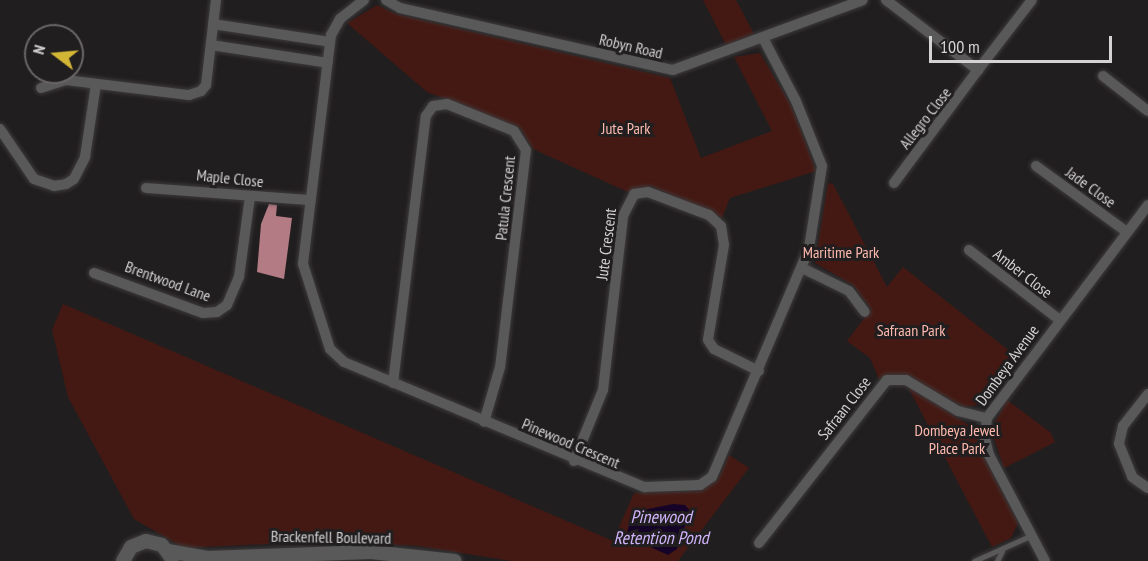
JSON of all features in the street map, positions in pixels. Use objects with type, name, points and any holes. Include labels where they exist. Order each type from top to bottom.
[{"type":"street","points":[[40,88],[66,80],[195,94],[206,85],[216,0]]},
{"type":"street","name":"Pinewood Crescent","points":[[364,0],[340,19],[330,42],[303,271],[328,344],[344,362],[574,461],[638,486],[705,483],[717,469],[802,268],[814,223],[822,166],[796,101],[763,38]]},
{"type":"street","name":"Robyn Road","points":[[386,0],[400,8],[666,70],[763,38],[863,0]]},
{"type":"street","points":[[886,0],[978,70]]},
{"type":"street","name":"Allegro Close","points":[[894,183],[1032,0]]},
{"type":"street","points":[[213,24],[330,42]]},
{"type":"street","points":[[211,45],[328,63]]},
{"type":"street","points":[[1103,76],[1148,111]]},
{"type":"street","points":[[0,129],[34,179],[54,186],[66,184],[74,179],[85,157],[96,84]]},
{"type":"street","name":"Patula Crescent","points":[[393,383],[426,116],[433,106],[447,104],[514,131],[526,150],[500,367],[484,422]]},
{"type":"street","name":"Jade Close","points":[[1036,166],[1127,232]]},
{"type":"street","name":"Maple Close","points":[[146,188],[311,200]]},
{"type":"street","name":"Jute Crescent","points":[[574,461],[603,390],[623,216],[634,194],[648,192],[709,215],[721,226],[724,245],[708,340],[714,349],[759,371]]},
{"type":"street","name":"Brentwood Lane","points":[[94,273],[122,279],[203,313],[217,312],[227,305],[239,277],[250,197]]},
{"type":"street","name":"Dombeya Avenue","points":[[1046,561],[986,447],[987,418],[1148,205]]},
{"type":"street","name":"Amber Close","points":[[969,250],[1060,320]]},
{"type":"street","points":[[802,268],[849,291],[866,312]]},
{"type":"street","name":"Safraan Close","points":[[759,543],[886,380],[906,380],[958,411],[987,418]]},
{"type":"street","points":[[1148,394],[1123,426],[1119,444],[1132,477],[1148,488]]},
{"type":"street","name":"Brackenfell Boulevard","points":[[121,559],[146,541],[170,556],[205,560],[324,551],[455,561]]},
{"type":"lane","points":[[974,561],[1032,535]]},
{"type":"lane","points":[[997,561],[1002,550]]},
{"type":"green space","points":[[703,0],[736,0],[754,34],[726,45]]},
{"type":"green space","name":"Jute Park","points":[[377,5],[396,14],[670,78],[701,158],[772,131],[734,57],[760,53],[792,107],[816,171],[730,198],[722,218],[651,186],[628,192],[533,149],[520,128],[427,92],[347,23]]},
{"type":"green space","name":"Safraan Park","points":[[828,183],[833,184],[887,287],[903,267],[1021,360],[985,404],[964,407],[904,374],[879,379],[870,358],[847,341],[871,309],[853,285],[815,263]]},
{"type":"green space","points":[[63,304],[613,541],[634,493],[701,491],[718,480],[729,455],[749,468],[678,561],[512,561],[418,546],[332,541],[184,548],[134,519],[68,397],[52,330]]},
{"type":"green space","name":"Dombeya Jewel Place Park","points":[[908,387],[975,429],[983,456],[1018,523],[1011,538],[992,547]]},
{"type":"green space","points":[[1007,400],[1050,432],[1055,442],[1004,468],[991,430]]},
{"type":"water","name":"Pinewood Retention Pond","points":[[673,504],[685,505],[690,511],[677,549],[668,555],[626,536],[633,512]]},
{"type":"building","points":[[269,204],[277,205],[276,216],[292,218],[284,279],[257,272],[261,224]]},
{"type":"park label","name":"Maritime Park","points":[[841,252]]}]
